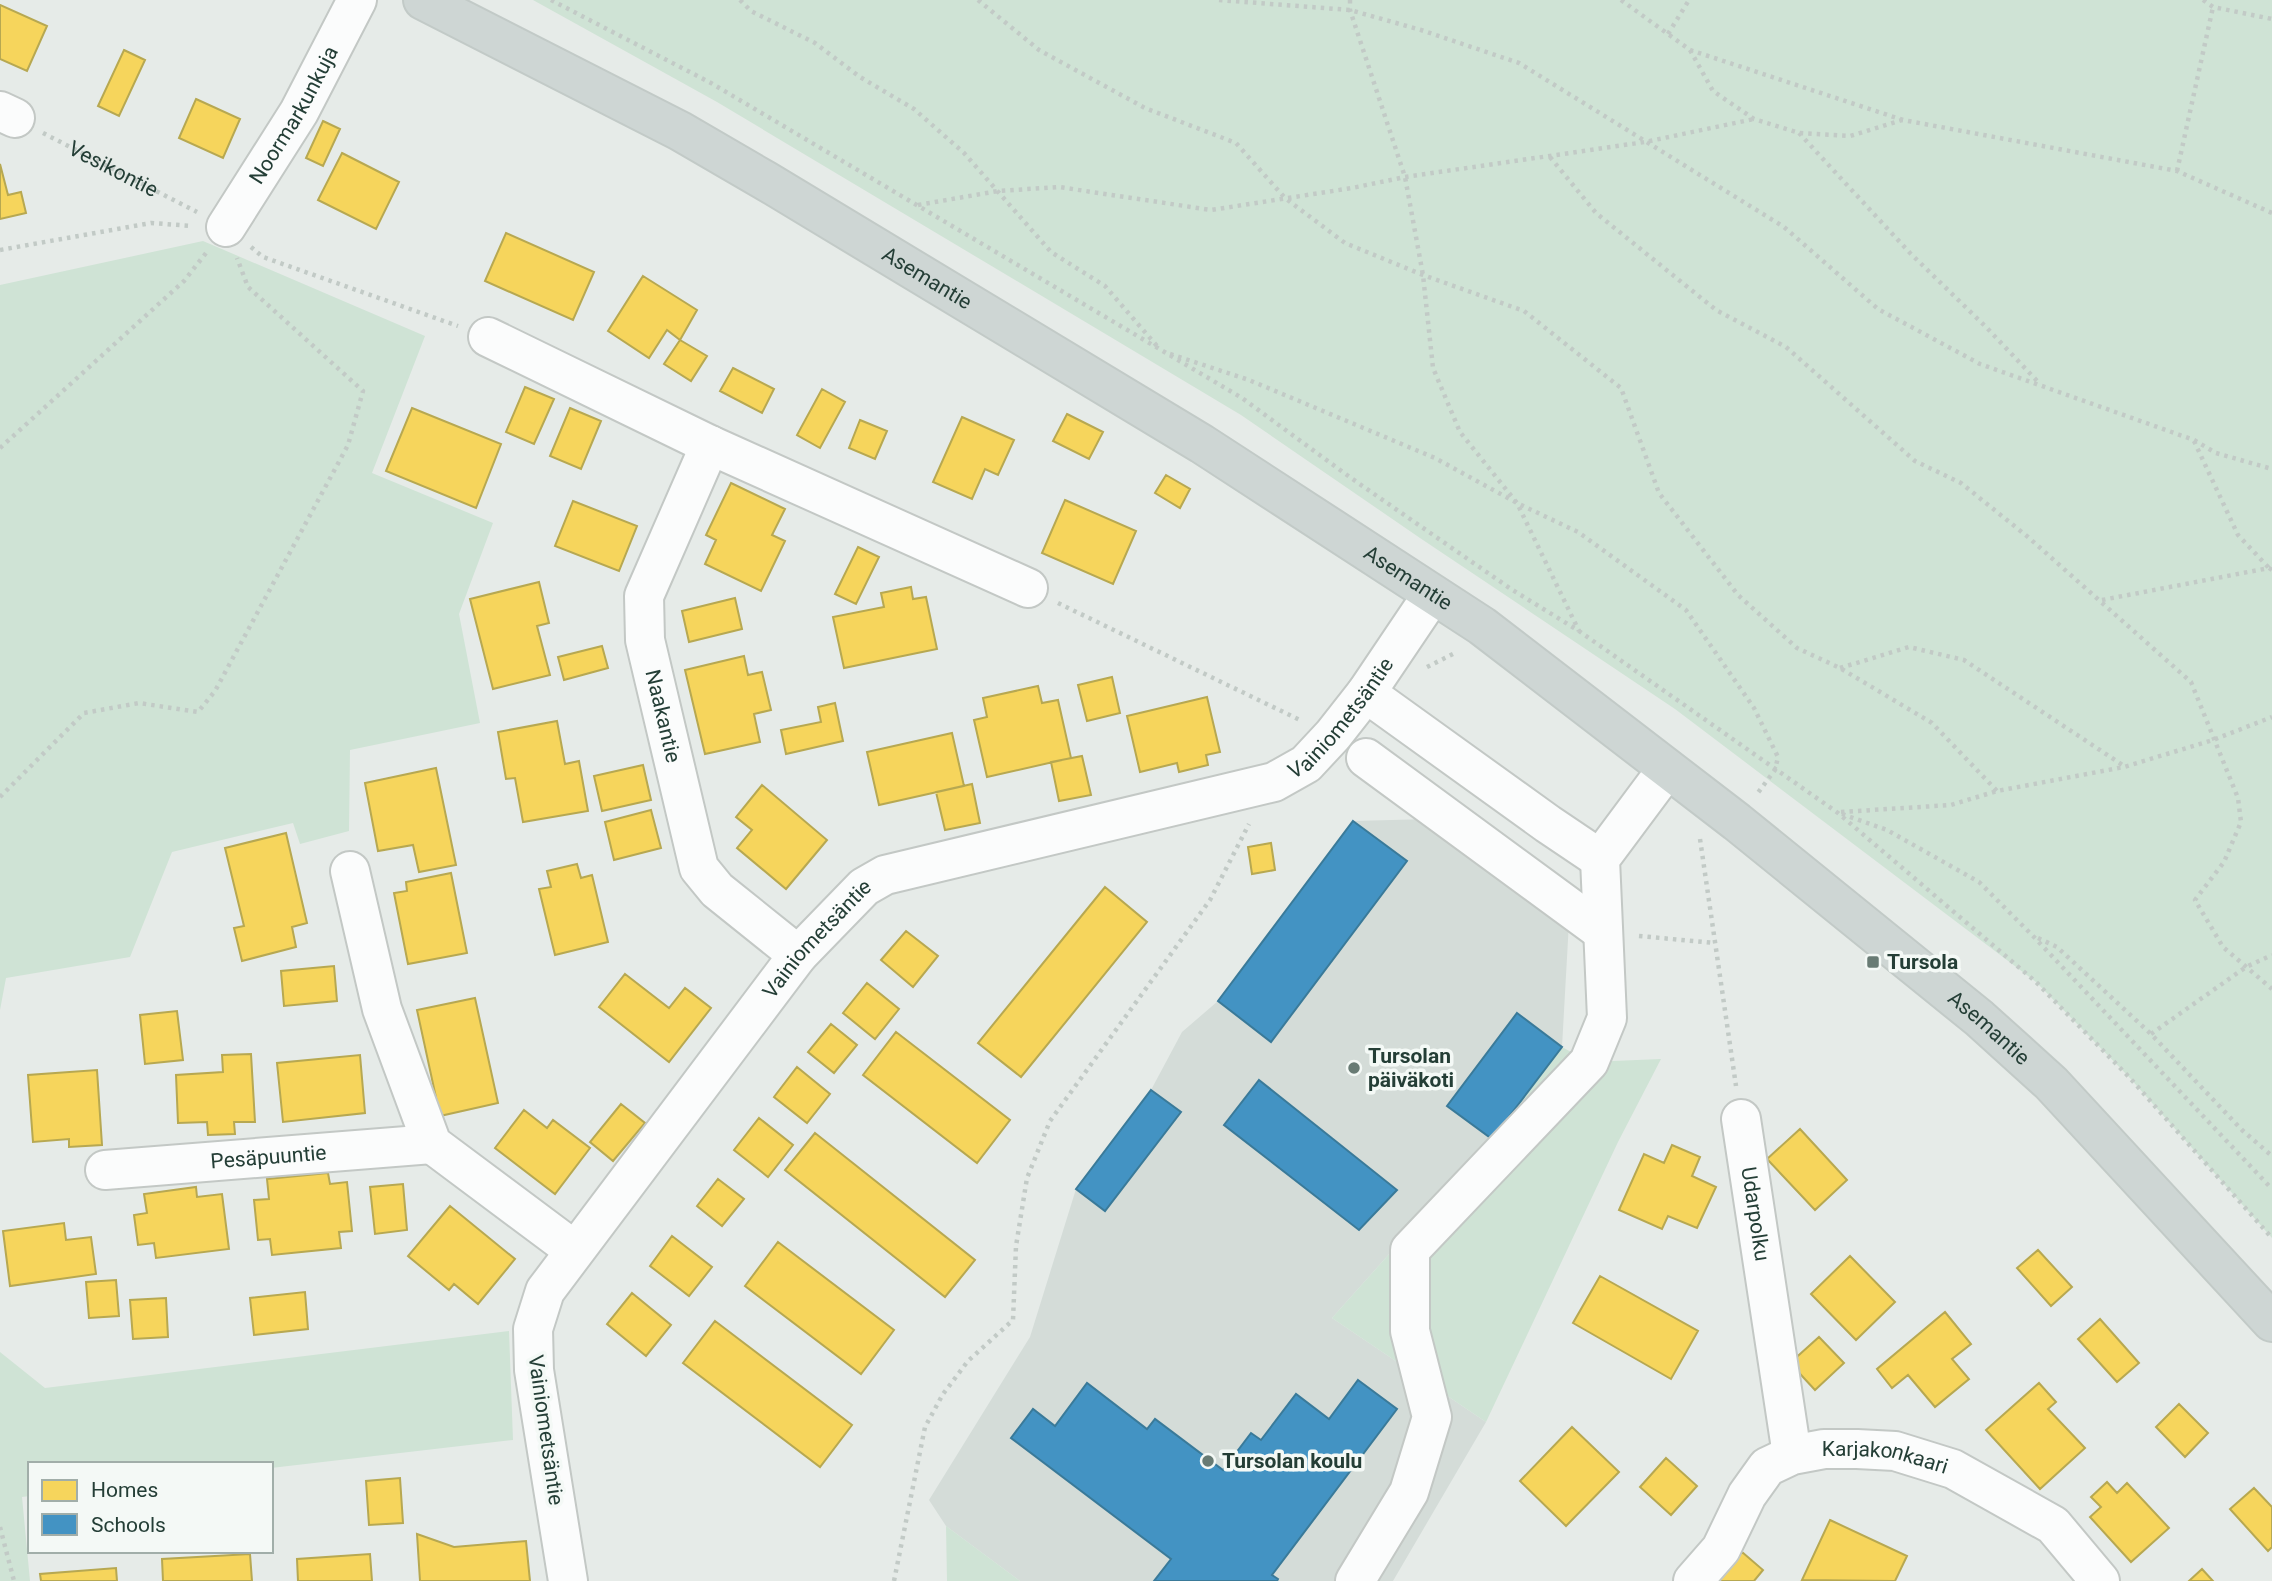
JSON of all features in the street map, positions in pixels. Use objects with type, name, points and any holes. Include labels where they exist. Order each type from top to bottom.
[{"type":"main road","name":"Asemantie","points":[[423,0],[680,131],[755,174],[1202,444],[1482,626],[1737,822],[1979,1018],[2051,1083],[2272,1322]]},
{"type":"street","name":"Noormarkunkuja","points":[[226,228],[299,112],[357,0]]},
{"type":"street","points":[[488,337],[710,445],[1028,588]]},
{"type":"street","name":"Naakantie","points":[[710,445],[644,596],[645,640],[699,868],[717,890],[798,955]]},
{"type":"street","name":"Vainiometsäntie","points":[[568,1581],[534,1370],[533,1329],[545,1291],[798,955],[864,887],[885,875],[1274,782],[1306,764],[1333,735],[1379,702],[1432,595]]},
{"type":"street","points":[[1379,702],[1601,859]]},
{"type":"street","points":[[1366,758],[1603,932]]},
{"type":"street","points":[[1355,1581],[1409,1492],[1432,1417],[1409,1331],[1410,1250],[1588,1062],[1607,1018],[1601,859],[1667,769]]},
{"type":"street","points":[[351,871],[382,1009],[432,1144],[574,1250]]},
{"type":"street","name":"Udarpolku","points":[[1741,1119],[1792,1455]]},
{"type":"street","name":"Pesäpuuntie","points":[[105,1170],[432,1144]]},
{"type":"street","name":"Karjakonkaari","points":[[1693,1581],[1721,1549],[1747,1495],[1767,1467],[1792,1455],[1824,1450],[1895,1451],[1953,1469],[2053,1525],[2100,1581]]},
{"type":"path","points":[[740,0],[751,11],[815,43],[860,77],[914,109],[964,153],[1051,252],[1105,286],[1160,350],[1249,380],[1435,458],[1517,503],[1578,532],[1686,610],[1754,708],[1778,757],[1775,770]]},
{"type":"path","points":[[978,0],[1039,50],[1145,108],[1236,143],[1285,198],[1345,243],[1423,275],[1524,311],[1621,388],[1659,493],[1738,595],[1797,648],[1840,668],[1932,723],[1997,791]]},
{"type":"path","points":[[1219,0],[1350,10],[1421,30],[1519,63],[1784,227],[1878,309],[1980,364],[2194,440],[2216,453],[2272,469]]},
{"type":"path","points":[[1350,0],[1350,10],[1405,177],[1423,275],[1433,368],[1460,432],[1517,503],[1579,631]]},
{"type":"path","points":[[1621,0],[1690,50],[1903,120],[2177,171],[2272,213]]},
{"type":"path","points":[[1668,34],[1689,0]]},
{"type":"path","points":[[2203,0],[2213,6],[2272,18]]},
{"type":"path","points":[[2177,171],[2213,6]]},
{"type":"path","points":[[1690,50],[1713,91],[1754,120],[1799,133],[1850,136],[1903,120]]},
{"type":"path","name":"Vesikontie","points":[[7,114],[226,228],[263,257],[488,337]]},
{"type":"path","points":[[917,205],[998,191],[1059,187],[1211,210],[1405,177],[1645,142],[1754,120]]},
{"type":"path","points":[[1799,133],[1910,253],[2040,384]]},
{"type":"path","points":[[1550,157],[1595,213],[1716,310],[1786,347],[1915,461],[1961,483],[2101,600],[2191,682],[2238,798],[2241,822],[2224,862],[2195,900],[2223,947],[2272,989]]},
{"type":"path","points":[[0,250],[151,223],[226,228]]},
{"type":"path","points":[[0,448],[184,281],[226,228]]},
{"type":"path","points":[[0,797],[84,713],[139,703],[198,712],[215,691],[348,445],[363,391],[248,287],[226,228]]},
{"type":"path","points":[[2194,440],[2238,535],[2271,569]]},
{"type":"path","points":[[2101,600],[2271,569]]},
{"type":"path","points":[[1028,588],[1333,735]]},
{"type":"path","points":[[1379,702],[1416,673],[1471,645],[1511,589]]},
{"type":"path","points":[[1840,668],[1909,647],[1964,660],[2124,767]]},
{"type":"path","points":[[2272,717],[2213,740],[2124,767],[1997,791],[1951,805],[1838,813],[1886,830],[1979,882],[2272,1189]]},
{"type":"path","points":[[1712,805],[1700,839],[1741,1119]]},
{"type":"path","points":[[894,1581],[925,1427],[943,1394],[968,1361],[1013,1320],[1016,1246],[1027,1178],[1050,1121],[1210,900],[1252,818],[1239,821]]},
{"type":"path","points":[[1603,932],[1715,943]]},
{"type":"path","points":[[2033,936],[2057,947],[2151,1034],[2242,1130],[2272,1156]]},
{"type":"path","points":[[2151,1034],[2246,967],[2272,954]]},
{"type":"path","points":[[0,1527],[14,1581]]},
{"type":"shaded area","points":[[1430,819],[1569,922],[1562,1047],[1492,1139],[1332,1318],[1486,1422],[1393,1581],[1020,1581],[946,1526],[929,1500],[1030,1337],[1076,1189],[1151,1090],[1182,1032],[1218,1001],[1353,821]]},
{"type":"green space","points":[[533,0],[2272,0],[2272,1238],[2129,1077],[2036,982],[1675,709],[1241,415],[717,102]]},
{"type":"green space","points":[[203,241],[425,336],[372,473],[493,523],[459,614],[480,723],[350,750],[349,831],[300,844],[293,823],[172,852],[130,957],[6,978],[0,1010],[0,285]]},
{"type":"green space","points":[[1562,1047],[1589,1062],[1661,1059],[1618,1142],[1486,1422],[1332,1318],[1492,1139]]},
{"type":"green space","points":[[509,1331],[513,1440],[273,1468],[273,1462],[28,1462],[28,1496],[22,1497],[30,1581],[0,1581],[0,1352],[45,1388]]},
{"type":"green space","points":[[946,1526],[1020,1581],[947,1581]]},
{"type":"building: Homes","points":[[0,5],[47,26],[27,71],[0,59]]},
{"type":"building: Homes","points":[[124,50],[145,60],[119,116],[98,106]]},
{"type":"building: Homes","points":[[196,99],[240,119],[223,158],[179,138]]},
{"type":"building: Homes","points":[[323,121],[340,129],[323,166],[306,158]]},
{"type":"building: Homes","points":[[342,153],[399,182],[376,229],[318,200]]},
{"type":"building: Homes","points":[[0,164],[8,195],[21,192],[26,213],[0,219]]},
{"type":"building: Homes","points":[[506,233],[594,272],[573,320],[485,281]]},
{"type":"building: Homes","points":[[643,276],[697,310],[680,340],[667,330],[649,358],[608,331]]},
{"type":"building: Homes","points":[[680,340],[707,356],[691,381],[664,364]]},
{"type":"building: Homes","points":[[733,368],[774,389],[762,413],[720,391]]},
{"type":"building: Homes","points":[[525,387],[554,399],[534,444],[506,432]]},
{"type":"building: Homes","points":[[822,389],[845,402],[820,448],[797,435]]},
{"type":"building: Homes","points":[[412,408],[501,444],[476,508],[386,471]]},
{"type":"building: Homes","points":[[570,408],[601,421],[581,469],[550,456]]},
{"type":"building: Homes","points":[[1067,414],[1103,432],[1089,459],[1053,441]]},
{"type":"building: Homes","points":[[962,417],[1014,440],[998,475],[985,469],[972,499],[933,482]]},
{"type":"building: Homes","points":[[860,420],[887,431],[875,459],[849,448]]},
{"type":"building: Homes","points":[[1166,475],[1190,489],[1180,508],[1155,493]]},
{"type":"building: Homes","points":[[731,483],[785,509],[772,535],[785,541],[761,591],[705,564],[716,540],[706,535]]},
{"type":"building: Homes","points":[[1065,500],[1136,531],[1113,584],[1042,553]]},
{"type":"building: Homes","points":[[573,501],[637,526],[619,571],[555,546]]},
{"type":"building: Homes","points":[[858,547],[879,557],[856,604],[835,594]]},
{"type":"building: Homes","points":[[539,582],[549,623],[537,626],[550,675],[493,689],[470,599]]},
{"type":"building: Homes","points":[[911,587],[913,599],[926,597],[937,649],[844,668],[833,617],[884,607],[881,593]]},
{"type":"building: Homes","points":[[735,598],[742,629],[689,642],[682,611]]},
{"type":"building: Homes","points":[[602,646],[608,668],[564,680],[558,657]]},
{"type":"building: Homes","points":[[744,656],[748,675],[762,672],[771,710],[754,714],[760,742],[705,754],[685,670]]},
{"type":"building: Homes","points":[[1112,677],[1120,713],[1087,721],[1078,685]]},
{"type":"building: Homes","points":[[1038,686],[1042,703],[1058,700],[1071,758],[987,777],[974,720],[987,717],[983,698]]},
{"type":"building: Homes","points":[[1207,697],[1220,752],[1206,755],[1208,765],[1179,772],[1177,763],[1140,772],[1127,716]]},
{"type":"building: Homes","points":[[835,703],[843,741],[786,754],[781,730],[821,722],[818,707]]},
{"type":"building: Homes","points":[[557,721],[565,764],[579,761],[588,811],[523,822],[515,778],[506,779],[498,732]]},
{"type":"building: Homes","points":[[952,733],[964,786],[879,805],[867,752]]},
{"type":"building: Homes","points":[[1082,756],[1091,795],[1059,801],[1051,762]]},
{"type":"building: Homes","points":[[643,765],[651,800],[602,811],[594,776]]},
{"type":"building: Homes","points":[[436,768],[456,865],[419,872],[413,845],[378,851],[365,783]]},
{"type":"building: Homes","points":[[972,784],[980,823],[945,830],[936,792]]},
{"type":"building: Homes","points":[[762,785],[827,840],[786,889],[737,848],[752,830],[736,817]]},
{"type":"building: Homes","points":[[651,810],[661,848],[614,860],[605,822]]},
{"type":"building: Homes","points":[[286,833],[307,923],[292,927],[296,947],[242,961],[234,928],[244,926],[225,848]]},
{"type":"building: Homes","points":[[1271,843],[1275,870],[1252,874],[1248,847]]},
{"type":"building: Homes","points":[[577,864],[581,878],[592,875],[608,942],[555,955],[539,889],[551,887],[547,871]]},
{"type":"building: Homes","points":[[451,873],[467,953],[408,964],[394,893],[407,891],[406,882]]},
{"type":"building: Homes","points":[[1105,887],[1147,922],[1021,1077],[978,1043]]},
{"type":"building: Homes","points":[[906,931],[938,956],[913,987],[881,960]]},
{"type":"building: Homes","points":[[334,966],[337,1001],[284,1006],[281,971]]},
{"type":"building: Homes","points":[[625,974],[669,1008],[685,988],[711,1008],[669,1062],[599,1007]]},
{"type":"building: Homes","points":[[867,983],[899,1009],[875,1039],[843,1013]]},
{"type":"building: Homes","points":[[475,998],[498,1103],[440,1116],[417,1010]]},
{"type":"building: Homes","points":[[177,1011],[183,1060],[145,1064],[140,1015]]},
{"type":"building: Homes","points":[[831,1024],[857,1045],[834,1073],[808,1052]]},
{"type":"building: Homes","points":[[896,1032],[1010,1120],[977,1163],[863,1075]]},
{"type":"building: Homes","points":[[251,1054],[255,1122],[234,1122],[235,1134],[208,1135],[207,1122],[178,1123],[176,1075],[223,1072],[222,1055]]},
{"type":"building: Homes","points":[[360,1055],[365,1113],[283,1122],[277,1063]]},
{"type":"building: Homes","points":[[797,1067],[830,1094],[807,1123],[774,1097]]},
{"type":"building: Homes","points":[[97,1070],[102,1145],[69,1147],[69,1139],[33,1142],[28,1075]]},
{"type":"building: Homes","points":[[621,1104],[645,1123],[613,1161],[590,1142]]},
{"type":"building: Homes","points":[[524,1110],[547,1128],[553,1120],[590,1148],[555,1194],[495,1148]]},
{"type":"building: Homes","points":[[759,1118],[793,1145],[768,1177],[734,1150]]},
{"type":"building: Homes","points":[[1800,1129],[1847,1180],[1815,1210],[1767,1159]]},
{"type":"building: Homes","points":[[815,1133],[975,1260],[945,1297],[785,1170]]},
{"type":"building: Homes","points":[[1672,1145],[1700,1157],[1692,1176],[1716,1187],[1697,1228],[1668,1216],[1662,1229],[1619,1210],[1644,1154],[1664,1163]]},
{"type":"building: Homes","points":[[328,1173],[330,1184],[347,1182],[352,1231],[339,1232],[341,1248],[272,1255],[270,1239],[258,1240],[254,1200],[269,1199],[267,1179]]},
{"type":"building: Homes","points":[[718,1179],[744,1199],[722,1226],[697,1206]]},
{"type":"building: Homes","points":[[403,1184],[407,1230],[375,1234],[370,1187]]},
{"type":"building: Homes","points":[[196,1187],[197,1197],[222,1194],[229,1249],[156,1258],[154,1243],[138,1245],[134,1215],[147,1213],[144,1194]]},
{"type":"building: Homes","points":[[450,1206],[515,1259],[478,1304],[454,1284],[449,1290],[408,1256]]},
{"type":"building: Homes","points":[[64,1223],[66,1240],[91,1237],[96,1274],[10,1286],[3,1231]]},
{"type":"building: Homes","points":[[672,1236],[712,1267],[689,1296],[650,1266]]},
{"type":"building: Homes","points":[[778,1242],[894,1330],[861,1374],[745,1286]]},
{"type":"building: Homes","points":[[2038,1250],[2072,1287],[2051,1306],[2017,1268]]},
{"type":"building: Homes","points":[[1850,1256],[1895,1302],[1856,1340],[1811,1294]]},
{"type":"building: Homes","points":[[1600,1276],[1698,1331],[1671,1379],[1573,1323]]},
{"type":"building: Homes","points":[[116,1280],[119,1316],[89,1318],[86,1282]]},
{"type":"building: Homes","points":[[305,1292],[308,1329],[254,1335],[250,1298]]},
{"type":"building: Homes","points":[[632,1293],[671,1325],[646,1356],[607,1324]]},
{"type":"building: Homes","points":[[166,1298],[168,1337],[133,1339],[130,1300]]},
{"type":"building: Homes","points":[[1945,1312],[1971,1344],[1952,1359],[1969,1379],[1935,1407],[1908,1375],[1892,1388],[1877,1369]]},
{"type":"building: Homes","points":[[2100,1319],[2139,1363],[2117,1382],[2078,1339]]},
{"type":"building: Homes","points":[[715,1321],[852,1425],[820,1467],[683,1363]]},
{"type":"building: Homes","points":[[1819,1337],[1844,1363],[1815,1390],[1790,1363]]},
{"type":"building: Homes","points":[[2039,1383],[2056,1402],[2048,1409],[2085,1448],[2040,1489],[1986,1430]]},
{"type":"building: Homes","points":[[2179,1404],[2208,1433],[2185,1457],[2156,1427]]},
{"type":"building: Homes","points":[[1572,1427],[1619,1472],[1566,1526],[1520,1481]]},
{"type":"building: Homes","points":[[1666,1458],[1697,1486],[1671,1515],[1640,1487]]},
{"type":"building: Homes","points":[[400,1478],[403,1523],[369,1525],[366,1481]]},
{"type":"building: Homes","points":[[2107,1482],[2117,1493],[2127,1483],[2169,1528],[2131,1562],[2090,1517],[2101,1507],[2091,1497]]},
{"type":"building: Homes","points":[[2254,1488],[2272,1507],[2272,1547],[2268,1551],[2230,1509]]},
{"type":"building: Homes","points":[[1830,1520],[1907,1556],[1895,1581],[1802,1580]]},
{"type":"building: Homes","points":[[417,1534],[454,1547],[526,1541],[530,1581],[420,1581]]},
{"type":"building: Homes","points":[[1742,1552],[1763,1570],[1754,1581],[1716,1581]]},
{"type":"building: Homes","points":[[250,1554],[252,1581],[163,1581],[162,1559]]},
{"type":"building: Homes","points":[[370,1554],[372,1581],[298,1581],[297,1559]]},
{"type":"building: Homes","points":[[116,1568],[117,1581],[41,1581],[40,1574]]},
{"type":"building: Homes","points":[[2202,1569],[2213,1581],[2189,1581]]},
{"type":"building: Schools","points":[[1353,821],[1407,861],[1271,1042],[1218,1001]]},
{"type":"building: Schools","points":[[1517,1013],[1562,1047],[1492,1139],[1447,1106]]},
{"type":"building: Schools","points":[[1259,1080],[1397,1190],[1359,1230],[1224,1125]]},
{"type":"building: Schools","points":[[1151,1090],[1181,1112],[1105,1211],[1076,1189]]},
{"type":"building: Schools","points":[[1358,1380],[1397,1409],[1272,1575],[1277,1581],[1154,1581],[1171,1559],[1011,1438],[1033,1409],[1055,1426],[1087,1383],[1147,1429],[1155,1419],[1223,1470],[1251,1433],[1261,1440],[1296,1394],[1329,1419]]},
{"type":"place","name":"Tursola","points":[[1873,962]]},
{"type":"place","name":"Tursolan päiväkoti","points":[[1354,1068]]},
{"type":"place","name":"Tursolan koulu","points":[[1208,1461]]}]
